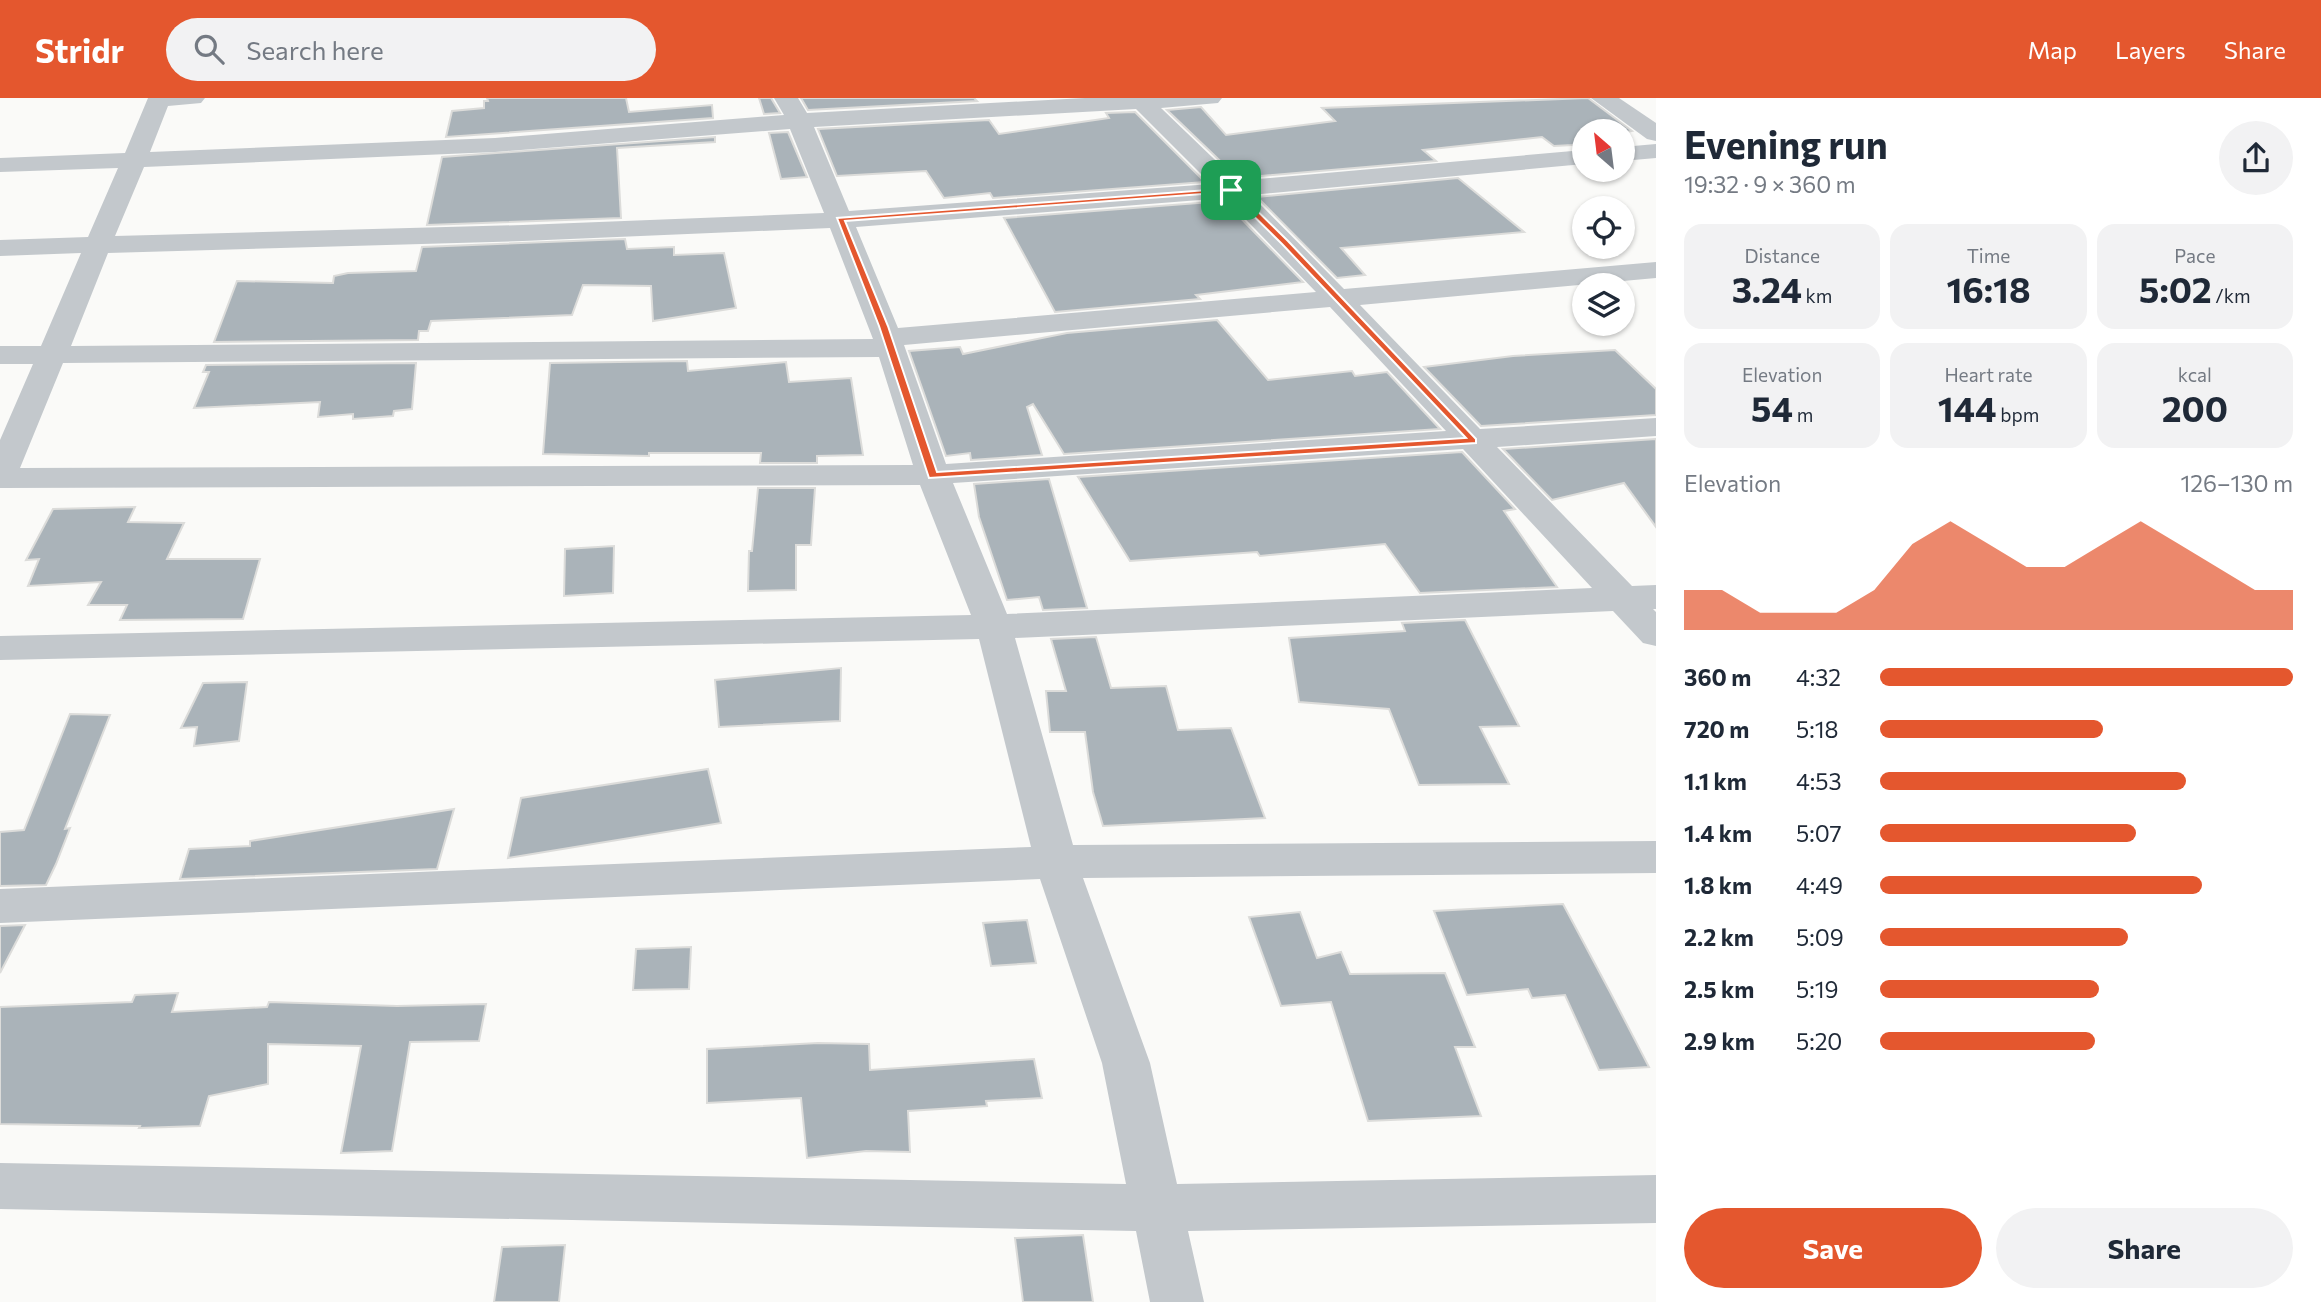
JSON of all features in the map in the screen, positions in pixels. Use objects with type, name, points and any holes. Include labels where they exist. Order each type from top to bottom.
[{"type":"street","points":[[193,98],[160,99],[0,478],[933,475],[1656,427]]},
{"type":"street","points":[[0,165],[495,145],[793,109],[1210,98]]},
{"type":"street","points":[[1603,98],[1656,134]]},
{"type":"street","points":[[1141,101],[1338,299],[1473,441],[1640,598],[1656,634]]},
{"type":"street","points":[[793,109],[889,343],[933,475],[994,627],[1056,862],[1126,1063],[1177,1302]]},
{"type":"street","points":[[1635,153],[1656,151]]},
{"type":"street","points":[[0,248],[601,231],[840,219],[1231,190],[1572,158]]},
{"type":"street","points":[[0,355],[889,343],[1656,270]]},
{"type":"street","points":[[0,648],[994,627],[1640,598]]},
{"type":"street","points":[[0,906],[1056,862],[1656,857]]},
{"type":"street","points":[[0,1186],[1157,1208],[1656,1199]]},
{"type":"building","points":[[487,98],[626,98],[629,112],[712,105],[713,118],[446,137],[452,111],[484,108]]},
{"type":"building","points":[[759,98],[771,98],[780,113],[764,114]]},
{"type":"building","points":[[801,98],[974,98],[977,101],[808,110]]},
{"type":"building","points":[[1588,98],[1616,119],[1572,119],[1572,145],[1554,146],[1542,137],[1423,150],[1436,161],[1238,178],[1167,110],[1201,107],[1226,135],[1335,121],[1322,108]]},
{"type":"building","points":[[1135,112],[1205,182],[993,198],[990,193],[944,198],[926,171],[837,176],[818,129],[989,120],[999,134],[1109,118],[1106,113]]},
{"type":"building","points":[[788,132],[807,177],[781,179],[769,133]]},
{"type":"building","points":[[715,137],[715,142],[617,148],[621,218],[427,225],[442,157]]},
{"type":"building","points":[[1458,178],[1524,232],[1341,248],[1365,275],[1337,278],[1257,197]]},
{"type":"building","points":[[1224,201],[1303,282],[1196,295],[1200,299],[1055,312],[1004,218]]},
{"type":"building","points":[[625,239],[627,249],[674,247],[674,255],[724,253],[736,308],[653,321],[651,286],[583,285],[572,315],[431,321],[428,331],[419,331],[418,340],[214,342],[237,281],[333,283],[334,276],[348,273],[416,271],[422,247]]},
{"type":"building","points":[[1217,320],[1268,380],[1352,371],[1355,376],[1387,372],[1440,429],[1064,454],[1033,404],[1027,407],[1042,455],[971,460],[970,453],[946,456],[909,351],[960,347],[963,354],[1067,333]]},
{"type":"building","points":[[1615,350],[1656,389],[1656,415],[1481,426],[1424,367],[1513,356]]},
{"type":"building","points":[[687,361],[688,371],[786,362],[789,382],[851,378],[863,455],[817,456],[817,463],[760,463],[761,453],[649,453],[649,456],[543,454],[550,363]]},
{"type":"building","points":[[416,363],[412,409],[394,411],[393,416],[353,419],[353,414],[318,417],[320,402],[194,408],[209,372],[203,372],[206,365]]},
{"type":"building","points":[[1656,439],[1656,527],[1624,483],[1552,500],[1503,449]]},
{"type":"building","points":[[1462,452],[1515,509],[1504,511],[1557,587],[1420,593],[1385,544],[1260,556],[1257,552],[1130,561],[1078,477]]},
{"type":"building","points":[[1049,479],[1087,608],[1043,610],[1039,597],[1007,600],[979,517],[974,484]]},
{"type":"building","points":[[758,488],[815,488],[811,545],[796,545],[796,590],[748,591],[749,551],[752,551]]},
{"type":"building","points":[[135,507],[128,522],[184,523],[167,559],[260,559],[243,619],[120,620],[127,605],[88,605],[101,582],[28,586],[39,559],[26,560],[53,509]]},
{"type":"building","points":[[614,546],[613,593],[564,596],[565,549]]},
{"type":"building","points":[[1465,620],[1519,726],[1480,727],[1509,784],[1419,785],[1389,709],[1299,702],[1289,638],[1405,631],[1402,623]]},
{"type":"building","points":[[1096,637],[1111,688],[1166,686],[1178,730],[1231,728],[1265,818],[1103,826],[1093,792],[1085,732],[1050,732],[1046,691],[1066,691],[1051,639]]},
{"type":"building","points":[[841,668],[840,721],[719,727],[715,680]]},
{"type":"building","points":[[247,682],[239,741],[194,746],[197,727],[181,728],[203,683]]},
{"type":"building","points":[[70,714],[110,715],[65,829],[70,828],[56,864],[46,885],[0,886],[0,832],[24,830]]},
{"type":"building","points":[[708,769],[721,823],[508,858],[521,798]]},
{"type":"building","points":[[454,809],[437,869],[180,879],[189,849],[250,846],[250,841]]},
{"type":"building","points":[[1563,904],[1649,1067],[1599,1070],[1565,995],[1532,998],[1528,989],[1467,995],[1434,911]]},
{"type":"building","points":[[1300,912],[1317,958],[1341,952],[1350,974],[1445,973],[1475,1047],[1455,1047],[1481,1116],[1368,1121],[1331,1002],[1281,1006],[1249,917]]},
{"type":"building","points":[[1027,920],[1036,963],[991,966],[983,923]]},
{"type":"building","points":[[25,925],[0,973],[0,926]]},
{"type":"building","points":[[691,947],[689,989],[633,990],[636,949]]},
{"type":"building","points":[[178,993],[172,1012],[267,1007],[269,1002],[397,1006],[486,1004],[479,1041],[410,1042],[392,1151],[341,1153],[361,1046],[268,1044],[268,1084],[209,1096],[200,1126],[139,1128],[140,1126],[0,1124],[0,1007],[132,1002],[135,995]]},
{"type":"building","points":[[818,1043],[869,1044],[870,1070],[1034,1059],[1042,1098],[986,1101],[987,1106],[908,1111],[910,1152],[866,1151],[807,1158],[801,1098],[707,1103],[707,1049]]},
{"type":"building","points":[[1083,1235],[1093,1302],[1023,1302],[1015,1238]]},
{"type":"building","points":[[565,1245],[559,1302],[494,1302],[502,1247]]},
{"type":"route","points":[[1231,190],[1473,441],[933,475],[883,326],[840,219],[1231,190]]}]
